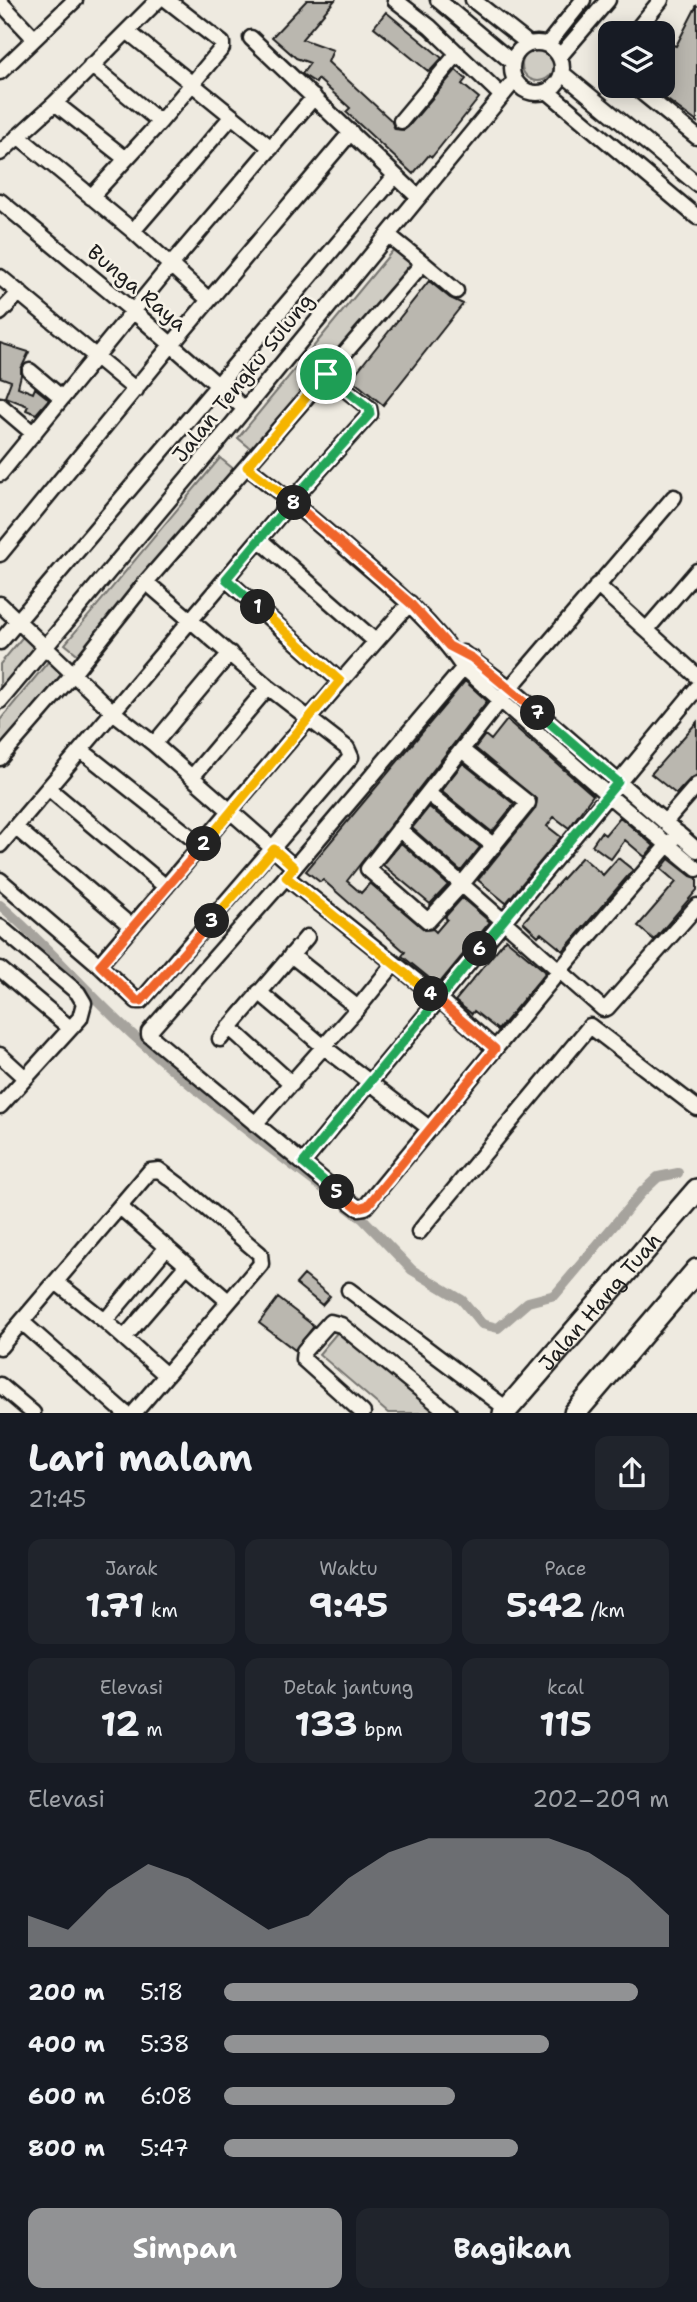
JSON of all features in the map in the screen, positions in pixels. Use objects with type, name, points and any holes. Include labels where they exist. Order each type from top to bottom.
[{"type":"highway","name":"Jalan Hang Tuah","points":[[505,1411],[697,1190]]},
{"type":"highway","points":[[575,1413],[697,1270]]},
{"type":"street","points":[[0,72],[75,0]]},
{"type":"street","points":[[0,153],[55,103],[90,65],[158,0]]},
{"type":"street","points":[[91,197],[160,122],[222,48],[222,43],[167,0]]},
{"type":"street","points":[[395,0],[458,53],[502,96]]},
{"type":"street","points":[[438,0],[512,62]]},
{"type":"street","points":[[472,0],[529,44]]},
{"type":"street","points":[[548,44],[583,0]]},
{"type":"street","points":[[559,56],[608,0]]},
{"type":"street","points":[[644,21],[661,0]]},
{"type":"street","points":[[0,2],[34,38]]},
{"type":"street","points":[[127,31],[271,148]]},
{"type":"street","points":[[251,38],[418,197]]},
{"type":"street","points":[[562,73],[547,91],[533,93],[515,80],[512,62],[516,54],[529,44],[548,44],[559,56],[562,73],[697,184]]},
{"type":"street","points":[[401,121],[458,53]]},
{"type":"street","points":[[90,65],[160,122]]},
{"type":"street","name":"Jalan Tengku Sulung","points":[[0,701],[46,649],[515,80]]},
{"type":"street","points":[[547,91],[697,217]]},
{"type":"street","points":[[0,474],[170,265],[314,97]]},
{"type":"street","points":[[649,98],[697,137]]},
{"type":"street","points":[[55,103],[126,159]]},
{"type":"street","points":[[133,231],[232,116]]},
{"type":"street","points":[[1,550],[351,132]]},
{"type":"street","points":[[18,136],[133,231],[209,300]]},
{"type":"street","points":[[0,642],[396,176]]},
{"type":"street","name":"Bunga Raya","points":[[0,201],[219,383],[245,409]]},
{"type":"street","points":[[387,234],[456,291]]},
{"type":"street","points":[[0,758],[73,674],[146,582],[424,263]]},
{"type":"street","points":[[0,277],[136,390]]},
{"type":"street","points":[[0,313],[20,292]]},
{"type":"street","points":[[30,371],[61,397]]},
{"type":"street","points":[[0,845],[291,501],[370,414],[369,408],[326,374]]},
{"type":"street","points":[[0,405],[34,434]]},
{"type":"street","points":[[247,467],[410,603],[468,663],[500,701],[608,795],[673,838],[697,850]]},
{"type":"street","points":[[463,751],[528,803],[428,921],[368,869],[510,688],[674,497]]},
{"type":"street","points":[[259,539],[376,641]]},
{"type":"street","points":[[647,629],[697,571]]},
{"type":"street","points":[[226,579],[340,681]]},
{"type":"street","points":[[0,880],[100,965],[137,1001],[144,999],[351,757],[348,748],[268,687],[146,582]]},
{"type":"street","points":[[597,585],[697,676]]},
{"type":"street","points":[[100,965],[309,717],[410,603]]},
{"type":"street","points":[[0,604],[113,712],[154,744],[274,849],[290,872],[393,965],[439,999],[495,1049]]},
{"type":"street","points":[[154,744],[229,653]]},
{"type":"street","points":[[468,663],[510,688],[665,822],[673,838],[697,869]]},
{"type":"street","points":[[468,663],[149,1034],[346,1199],[361,1208],[368,1205],[560,970],[673,838]]},
{"type":"street","points":[[192,777],[268,687]]},
{"type":"street","points":[[303,1163],[697,688]]},
{"type":"street","points":[[81,750],[202,846]]},
{"type":"street","points":[[665,822],[697,785]]},
{"type":"street","points":[[48,788],[166,887]]},
{"type":"street","points":[[429,794],[494,846]]},
{"type":"street","points":[[15,827],[132,928]]},
{"type":"street","points":[[399,830],[603,1009],[607,1008],[697,906]]},
{"type":"street","points":[[0,927],[82,998],[84,1003],[80,1018],[0,1105]]},
{"type":"street","points":[[292,1084],[224,1033],[307,937]]},
{"type":"street","points":[[291,955],[358,1008]]},
{"type":"street","points":[[255,1124],[393,965]]},
{"type":"street","points":[[0,970],[70,1028]]},
{"type":"street","points":[[260,992],[324,1047],[429,1128]]},
{"type":"street","points":[[419,1232],[590,1026],[697,1108]]},
{"type":"street","points":[[0,1055],[24,1077]]},
{"type":"street","points":[[0,1348],[150,1171],[159,1170],[261,1257],[261,1264],[134,1413]]},
{"type":"street","points":[[120,1207],[228,1301]]},
{"type":"street","points":[[105,1321],[167,1247]]},
{"type":"street","points":[[124,1338],[187,1265]]},
{"type":"street","points":[[56,1282],[166,1375]]},
{"type":"street","points":[[349,1290],[505,1411]]},
{"type":"street","points":[[22,1322],[125,1413]]},
{"type":"street","points":[[363,1413],[303,1359],[304,1351],[330,1322],[341,1325],[449,1413]]},
{"type":"street","points":[[0,1385],[33,1413]]},
{"type":"shaded area","points":[[538,49],[549,54],[554,65],[549,76],[538,81],[527,76],[522,65],[527,54]]},
{"type":"shaded area","points":[[394,249],[411,263],[255,452],[238,438]]},
{"type":"shaded area","points":[[220,458],[236,471],[81,657],[65,644]]},
{"type":"shaded area","points":[[26,633],[41,645],[0,694],[0,664]]},
{"type":"shaded area","points":[[48,662],[65,675],[0,753],[0,720]]},
{"type":"shaded area","points":[[342,1327],[446,1413],[388,1413],[319,1354]]},
{"type":"building","points":[[307,0],[335,0],[302,39],[333,50],[328,62],[391,120],[395,129],[404,130],[408,127],[456,70],[466,79],[462,84],[479,98],[432,157],[429,155],[413,174],[346,112],[350,108],[318,79],[316,83],[302,74],[310,63],[296,58],[272,37]]},
{"type":"building","points":[[697,5],[697,122],[665,98],[675,98],[676,46]]},
{"type":"building","points":[[386,12],[442,58],[429,72],[374,27]]},
{"type":"building","points":[[429,281],[450,298],[463,304],[383,405],[351,379]]},
{"type":"building","points":[[0,343],[29,352],[21,369],[18,387],[33,393],[35,388],[49,399],[36,414],[26,410],[28,406],[5,397],[11,381],[0,377]]},
{"type":"building","points":[[465,681],[487,701],[347,881],[361,893],[370,883],[425,930],[433,929],[436,932],[462,898],[490,922],[438,985],[402,956],[405,952],[323,880],[320,882],[306,871]]},
{"type":"building","points":[[507,720],[593,795],[569,828],[554,817],[547,826],[561,837],[506,903],[478,880],[535,809],[537,800],[475,748],[485,735],[491,740]]},
{"type":"building","points":[[697,722],[697,775],[676,794],[651,774]]},
{"type":"building","points":[[463,763],[514,804],[492,832],[441,791]]},
{"type":"building","points":[[429,807],[480,847],[461,871],[412,828]]},
{"type":"building","points":[[620,817],[654,846],[645,857],[625,840],[611,859],[592,845],[601,832],[605,835]]},
{"type":"building","points":[[401,843],[448,885],[430,904],[383,865]]},
{"type":"building","points":[[582,857],[603,875],[618,858],[633,870],[563,951],[541,933],[538,936],[523,922]]},
{"type":"building","points":[[669,859],[697,878],[697,890],[654,940],[638,926],[676,882],[661,869]]},
{"type":"building","points":[[506,939],[546,972],[498,1030],[474,1011],[472,1014],[455,1001]]},
{"type":"building","points":[[304,1275],[330,1296],[322,1305],[296,1284]]},
{"type":"building","points":[[278,1298],[314,1326],[295,1350],[259,1323]]},
{"type":"waterway","points":[[0,905],[157,1056],[332,1195]]},
{"type":"waterway","points":[[347,1207],[363,1219],[412,1270],[462,1300],[482,1324],[498,1328],[528,1302],[555,1295],[642,1192],[658,1177],[678,1173]]},
{"type":"route","points":[[326,374],[247,467],[291,501],[410,603],[449,646],[472,658],[510,688],[618,782],[439,999],[407,1036],[303,1163],[361,1208],[368,1205],[495,1049],[439,999],[286,877],[294,867],[274,849],[141,1001],[137,1001],[100,965],[340,681],[226,579],[291,501],[370,414],[369,408],[326,374]]}]
